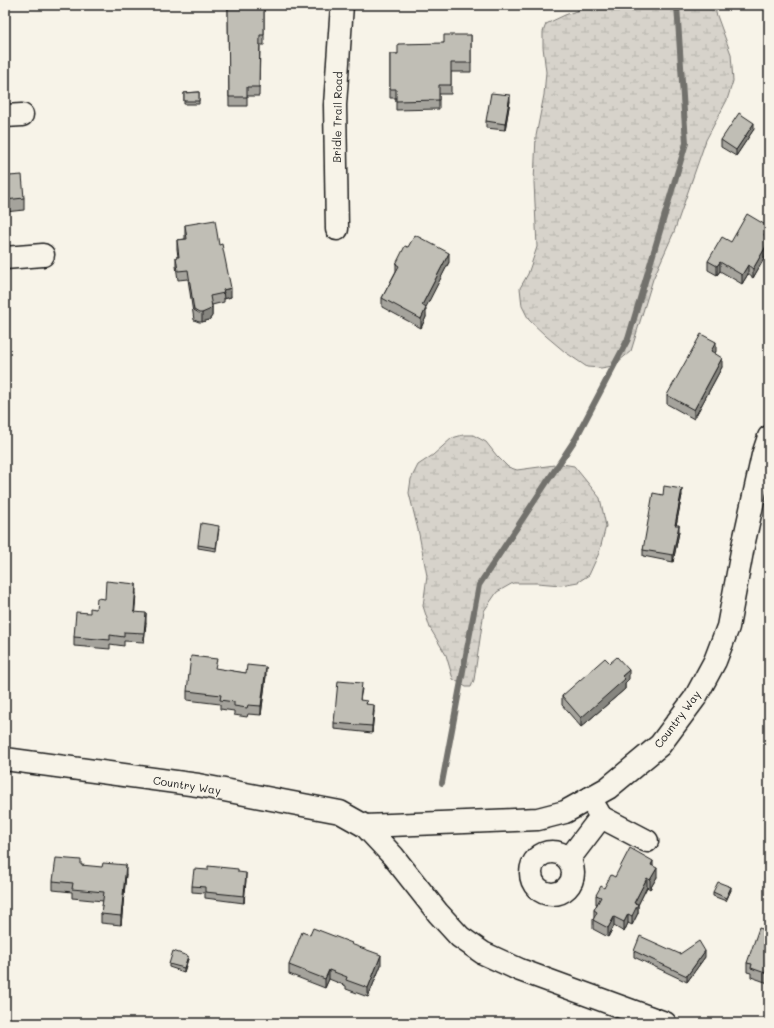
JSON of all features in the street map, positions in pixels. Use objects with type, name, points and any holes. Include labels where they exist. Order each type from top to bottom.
[{"type":"street","name":"Bridle Trail Road","points":[[337,229],[335,105],[342,5]]},
{"type":"street","points":[[5,258],[43,255]]},
{"type":"street","name":"Country Way","points":[[365,826],[538,819],[565,812],[608,788],[660,745],[695,698],[715,661],[728,627],[743,546],[763,455],[769,437]]},
{"type":"street","name":"Country Way","points":[[5,759],[198,785],[340,812],[365,826],[393,856],[438,913],[460,937],[483,953],[520,970],[665,1023]]},
{"type":"street","points":[[590,798],[601,817],[647,841]]},
{"type":"street","points":[[569,859],[601,817]]},
{"type":"green space","points":[[593,5],[716,5],[716,13],[731,54],[733,81],[727,100],[706,140],[674,232],[653,279],[631,351],[613,366],[601,368],[587,367],[565,352],[529,320],[522,306],[520,288],[528,274],[537,247],[534,182],[536,136],[544,95],[546,72],[543,32],[546,24],[565,15]]},
{"type":"green space","points":[[463,435],[473,435],[486,442],[508,467],[517,470],[562,464],[574,466],[600,498],[606,526],[599,553],[589,575],[578,582],[561,585],[513,583],[497,592],[484,611],[474,680],[471,687],[466,687],[453,679],[446,655],[430,628],[423,606],[427,576],[409,493],[411,479],[418,465],[433,455],[452,438]]},
{"type":"building","points":[[228,7],[264,8],[264,35],[260,35],[259,87],[247,87],[247,97],[229,97]]},
{"type":"building","points":[[444,35],[471,35],[471,63],[451,63],[451,85],[439,85],[439,100],[396,101],[396,89],[390,89],[390,54],[398,54],[398,44],[444,43]]},
{"type":"building","points":[[199,92],[199,101],[184,101],[184,93]]},
{"type":"building","points":[[491,93],[510,95],[505,124],[486,121]]},
{"type":"building","points":[[739,113],[754,123],[736,150],[721,140]]},
{"type":"building","points":[[5,141],[9,176],[22,175],[24,198],[5,200]]},
{"type":"building","points":[[747,214],[769,227],[764,235],[769,238],[769,241],[753,269],[748,265],[742,275],[720,262],[717,266],[708,261],[722,237],[731,242]]},
{"type":"building","points":[[215,220],[219,245],[222,244],[231,288],[223,290],[224,293],[210,296],[212,307],[209,310],[199,313],[194,310],[188,270],[178,271],[176,257],[179,257],[177,240],[187,239],[185,225]]},
{"type":"building","points":[[415,235],[449,253],[422,305],[426,308],[421,319],[382,298],[399,266],[396,264],[405,246],[408,247]]},
{"type":"building","points":[[701,334],[716,342],[711,351],[722,358],[694,410],[667,395]]},
{"type":"building","points":[[664,486],[682,489],[675,525],[679,525],[673,555],[643,550],[653,493],[663,495]]},
{"type":"building","points":[[201,523],[219,526],[216,548],[198,545]]},
{"type":"building","points":[[106,581],[136,584],[134,612],[146,613],[144,633],[124,632],[124,637],[110,635],[110,640],[74,637],[76,612],[90,613],[90,608],[96,609],[97,598],[105,599]]},
{"type":"building","points":[[191,656],[217,659],[215,668],[246,673],[247,665],[266,667],[261,706],[248,705],[247,708],[234,706],[234,702],[220,700],[221,695],[187,691]]},
{"type":"building","points":[[617,657],[629,670],[622,676],[625,679],[581,718],[562,696],[605,658],[610,663]]},
{"type":"building","points":[[338,681],[362,683],[360,700],[367,701],[366,704],[374,705],[372,726],[334,723]]},
{"type":"building","points":[[630,848],[653,861],[651,865],[657,868],[650,880],[647,878],[634,903],[638,904],[632,916],[628,914],[624,922],[614,917],[608,928],[593,920],[597,912],[594,910],[601,897],[596,895],[601,886],[604,888],[611,875],[615,877]]},
{"type":"building","points":[[56,858],[81,860],[81,865],[102,867],[103,863],[126,865],[121,916],[101,914],[104,892],[72,889],[73,883],[53,881]]},
{"type":"building","points":[[208,866],[238,869],[238,872],[246,873],[244,896],[205,892],[205,887],[192,886],[194,869],[208,870]]},
{"type":"building","points":[[718,882],[731,887],[726,898],[713,892]]},
{"type":"building","points":[[313,928],[381,955],[368,988],[346,980],[347,977],[329,970],[325,979],[289,965],[302,932],[310,935]]},
{"type":"building","points":[[759,928],[769,931],[768,974],[751,968],[752,964],[747,963]]},
{"type":"building","points":[[640,936],[680,954],[699,941],[705,951],[687,976],[634,951]]},
{"type":"building","points":[[173,951],[188,956],[184,968],[169,964]]},
{"type":"waterway","points":[[442,783],[479,585],[576,438],[628,339],[686,143],[677,5]]}]
